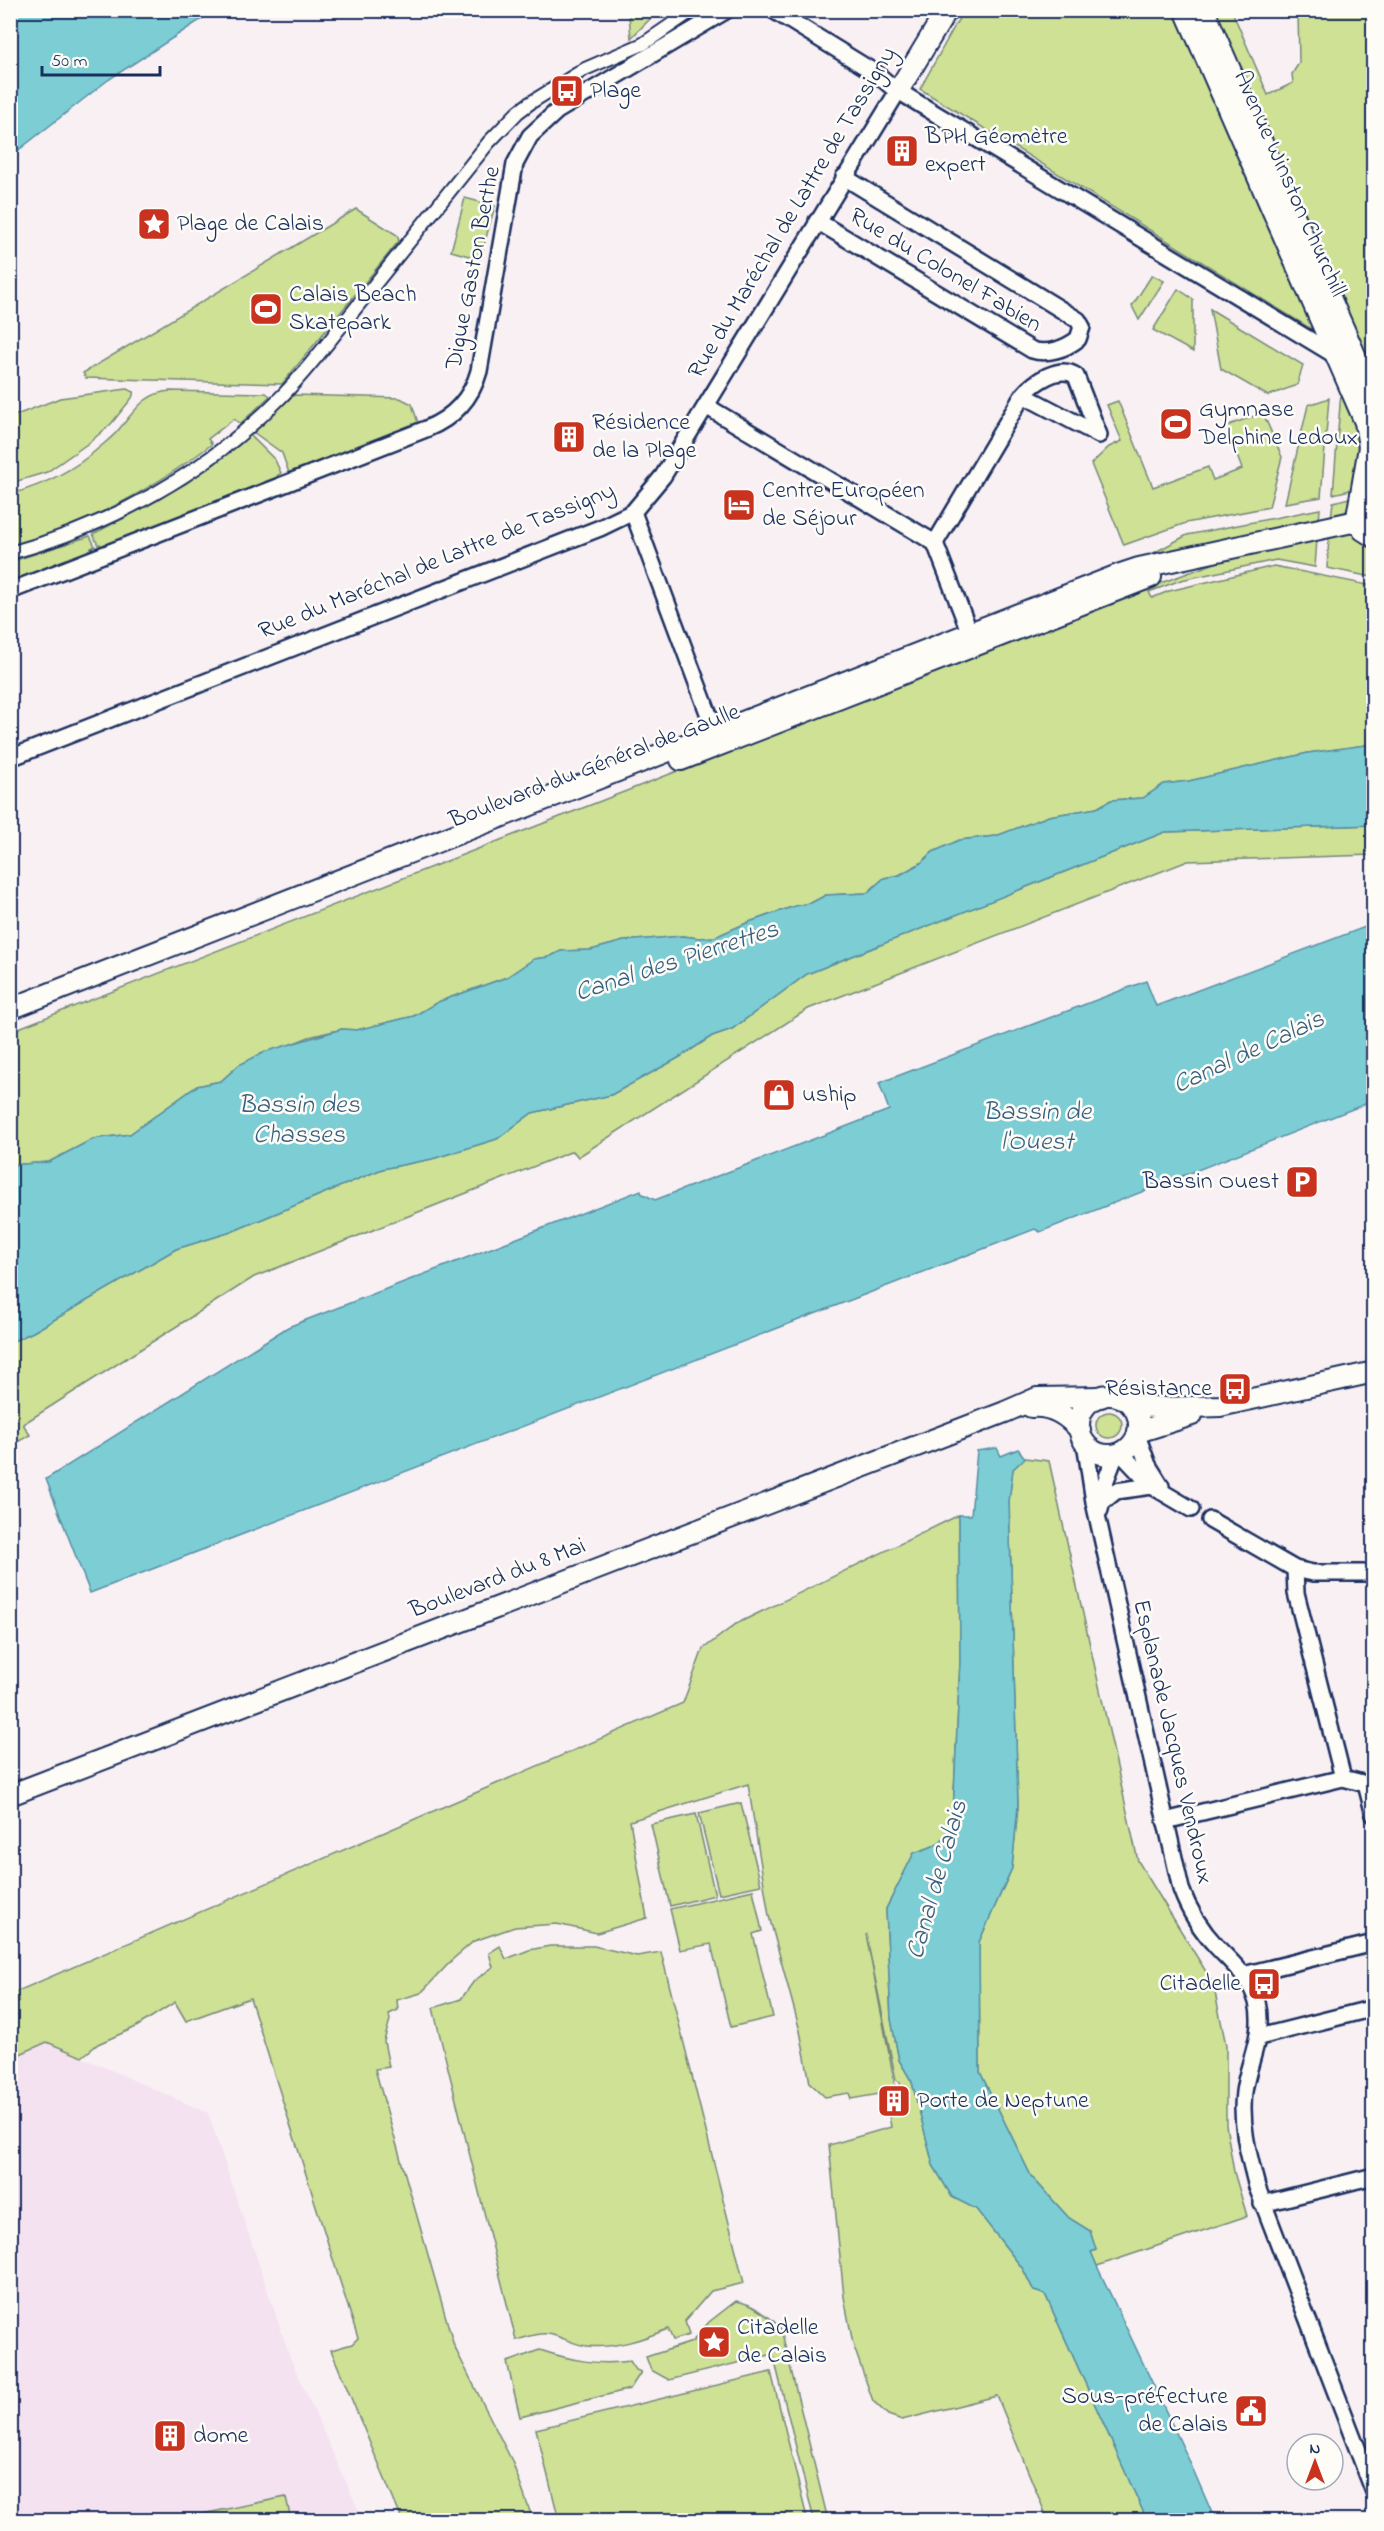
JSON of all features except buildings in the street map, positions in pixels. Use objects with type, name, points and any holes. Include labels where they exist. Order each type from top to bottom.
[{"type":"street","name":"Digue Gaston Berthe","points":[[10,553],[71,534],[125,509],[185,475],[238,436],[288,389],[489,142],[518,112],[585,69],[643,44],[693,10]]},
{"type":"street","name":"Digue Gaston Berthe","points":[[10,591],[426,429],[455,412],[468,398],[479,371],[512,176],[524,144],[542,123],[557,111],[727,10]]},
{"type":"street","points":[[773,10],[877,74],[898,91],[1338,357]]},
{"type":"street","name":"Rue du Maréchal de Lattre de Tassigny","points":[[10,758],[600,528],[633,512],[649,496],[663,476],[947,10]]},
{"type":"street","name":"Avenue Winston Churchill","points":[[1185,10],[1338,357],[1365,422],[1371,443]]},
{"type":"street","name":"Avenue Winston Churchill","points":[[1204,10],[1374,398]]},
{"type":"street","name":"Rue du Colonel Fabien","points":[[818,221],[1032,350],[1042,354],[1078,339],[1082,327],[1078,320],[844,177]]},
{"type":"street","points":[[935,543],[1023,395],[1038,381],[1060,372],[1072,372],[1076,376],[1099,435],[1023,395]]},
{"type":"street","points":[[706,406],[935,543],[973,640]]},
{"type":"street","points":[[1371,443],[1357,521],[1363,530],[1374,537]]},
{"type":"street","points":[[633,512],[718,739]]},
{"type":"street","name":"Boulevard du Général de Gaulle","points":[[10,1021],[718,739],[1196,557],[1357,521]]},
{"type":"street","name":"Boulevard du Général de Gaulle","points":[[10,1009],[676,749],[718,739]]},
{"type":"street","points":[[1220,1406],[1165,1408],[1131,1405],[1117,1396],[1101,1397],[1092,1401],[1085,1408],[1081,1417],[1083,1436],[1098,1452],[1118,1453],[1129,1447],[1137,1434],[1220,1406],[1374,1372]]},
{"type":"street","name":"Boulevard du 8 Mai","points":[[10,1795],[1037,1398],[1101,1397]]},
{"type":"street","points":[[1131,1405],[1138,1418],[1137,1434],[1151,1470],[1169,1495]]},
{"type":"street","name":"Boulevard du 8 Mai","points":[[1005,1412],[1037,1407],[1052,1409],[1067,1418],[1083,1436]]},
{"type":"street","name":"Esplanade Jacques Vendroux","points":[[1083,1436],[1092,1491],[1165,1821],[1186,1904],[1204,1931],[1243,1975],[1252,1988],[1258,2004],[1259,2037],[1244,2092],[1243,2121],[1247,2147],[1262,2204],[1374,2492]]},
{"type":"street","points":[[1118,1453],[1152,1486],[1191,1509]]},
{"type":"street","name":"Esplanade Jacques Vendroux","points":[[1101,1530],[1100,1504],[1106,1478],[1118,1453]]},
{"type":"street","points":[[1100,1504],[1116,1491],[1152,1486]]},
{"type":"street","points":[[1210,1520],[1295,1569],[1313,1573],[1374,1573]]},
{"type":"street","points":[[1295,1569],[1296,1593],[1343,1778]]},
{"type":"street","points":[[1165,1821],[1343,1778],[1370,1783],[1374,1815]]},
{"type":"street","points":[[1243,1975],[1374,1942]]},
{"type":"street","points":[[1259,2037],[1374,2008]]},
{"type":"street","points":[[1262,2204],[1374,2176]]},
{"type":"shaded area","points":[[47,2042],[208,2113],[290,2357],[363,2520],[11,2520],[11,2058]]},
{"type":"green space","points":[[634,10],[658,11],[631,38],[629,15]]},
{"type":"green space","points":[[963,11],[1232,11],[1268,95],[1293,83],[1292,74],[1299,63],[1298,11],[1373,11],[1373,367],[920,89]]},
{"type":"green space","points":[[465,198],[495,206],[480,259],[451,251]]},
{"type":"green space","name":"Calais Beach Skatepark","points":[[356,209],[397,235],[399,241],[282,384],[86,378],[83,373]]},
{"type":"green space","points":[[1152,275],[1164,281],[1139,320],[1132,306]]},
{"type":"green space","points":[[1178,289],[1193,299],[1193,352],[1153,330]]},
{"type":"green space","points":[[1210,309],[1303,365],[1297,385],[1268,396],[1221,369]]},
{"type":"green space","points":[[127,389],[134,392],[132,398],[111,424],[90,442],[47,472],[11,483],[11,417],[60,398]]},
{"type":"green space","points":[[1346,390],[1363,430],[1355,489],[1333,494],[1341,392]]},
{"type":"green space","points":[[161,392],[266,393],[270,396],[240,424],[234,419],[208,439],[212,444],[166,477],[91,517],[11,546],[11,494],[47,481],[80,463],[113,436],[147,399]]},
{"type":"green space","points":[[294,395],[400,398],[412,404],[419,426],[290,476],[282,453],[253,432]]},
{"type":"green space","points":[[1329,398],[1321,497],[1285,503],[1308,405]]},
{"type":"green space","points":[[1118,401],[1153,487],[1208,467],[1213,480],[1242,469],[1226,426],[1263,413],[1282,457],[1269,507],[1186,523],[1124,545],[1091,464],[1109,447],[1122,441],[1107,405]]},
{"type":"green space","points":[[250,435],[275,460],[281,473],[277,476],[279,480],[102,549],[100,544],[98,545],[93,534],[174,489]]},
{"type":"green space","points":[[1373,493],[1373,525],[1368,518],[1367,511],[1370,494]]},
{"type":"green space","points":[[1353,497],[1346,511],[1331,518],[1333,502]]},
{"type":"green space","points":[[1320,509],[1319,521],[1148,556],[1187,535]]},
{"type":"green space","points":[[1349,532],[1358,534],[1373,545],[1372,577],[1327,568],[1329,537]]},
{"type":"green space","points":[[90,536],[95,546],[91,548],[93,553],[11,585],[10,562]]},
{"type":"green space","points":[[1317,539],[1315,567],[1276,560],[1181,580],[1149,592],[1152,598],[1169,591],[1274,566],[1373,586],[1373,744],[1308,753],[1189,781],[1164,784],[1143,798],[1111,800],[1097,808],[1049,816],[996,836],[967,839],[933,852],[921,863],[899,875],[884,878],[867,893],[826,895],[811,903],[795,906],[749,922],[715,937],[683,936],[624,941],[591,950],[561,951],[549,957],[534,959],[507,977],[438,1002],[414,1016],[357,1030],[342,1029],[309,1037],[239,1065],[221,1081],[197,1086],[130,1134],[93,1139],[49,1162],[11,1165],[11,1031],[1147,588],[1226,559]]},
{"type":"green space","points":[[1373,825],[1373,855],[1188,861],[808,1009],[578,1157],[573,1151],[254,1277],[23,1424],[30,1435],[14,1444],[11,1454],[11,1342],[33,1332],[176,1249],[231,1232],[382,1169],[432,1159],[497,1139],[532,1113],[611,1095],[680,1057],[712,1036],[732,1029],[807,974],[1165,832]]},
{"type":"green space","points":[[1109,1412],[1118,1416],[1122,1425],[1118,1434],[1109,1438],[1100,1434],[1096,1425],[1100,1416]]},
{"type":"green space","points":[[1025,1458],[1049,1461],[1138,1861],[1213,1983],[1226,2045],[1226,2125],[1234,2172],[1247,2216],[1097,2266],[1091,2252],[1096,2250],[1090,2231],[1069,2218],[1031,2176],[980,2072],[979,1942],[1012,1868],[1018,1806],[1009,1501],[1013,1469]]},
{"type":"green space","points":[[959,1515],[960,1662],[953,1815],[941,1841],[914,1853],[886,1909],[891,2019],[899,2060],[912,2082],[933,2165],[952,2197],[976,2209],[1023,2269],[1034,2291],[1045,2294],[1147,2520],[1048,2520],[997,2396],[902,2420],[888,2415],[873,2401],[853,2344],[844,2297],[829,2145],[891,2127],[885,2093],[851,2099],[849,2093],[825,2097],[810,2083],[800,2031],[769,1916],[748,1784],[630,1821],[647,1918],[597,1933],[557,1924],[515,1927],[474,1941],[453,1959],[421,1993],[397,2000],[398,2010],[389,2014],[390,2020],[384,2041],[389,2067],[375,2069],[454,2346],[512,2461],[533,2520],[402,2520],[331,2350],[352,2344],[358,2338],[250,1998],[186,2021],[175,2002],[136,2027],[98,2044],[82,2057],[47,2042],[11,2058],[10,1997],[13,1993],[683,1703],[703,1649],[736,1624]],"holes":[[[866,1934],[896,2080],[900,2082],[904,2110],[900,2111]]]},
{"type":"green space","points":[[741,1803],[761,1885],[719,1894],[699,1813]]},
{"type":"green space","points":[[696,1814],[715,1895],[670,1906],[651,1824]]},
{"type":"green space","points":[[753,1890],[762,1931],[753,1934],[773,2017],[731,2027],[711,1944],[680,1950],[670,1909]]},
{"type":"green space","points":[[500,1946],[506,1959],[529,1950],[550,1946],[594,1946],[637,1956],[661,1952],[744,2283],[711,2291],[685,2321],[689,2335],[673,2340],[668,2329],[629,2342],[597,2347],[544,2334],[516,2340],[433,2008],[461,1999],[474,1981],[493,1967],[489,1953]]},
{"type":"green space","points":[[736,2301],[760,2311],[781,2329],[828,2520],[814,2520],[773,2354],[669,2380],[651,2370],[646,2357],[692,2342],[709,2322]]},
{"type":"green space","points":[[540,2350],[585,2361],[607,2363],[630,2361],[636,2370],[641,2372],[630,2389],[520,2417],[507,2362]]},
{"type":"green space","points":[[771,2372],[807,2518],[798,2520],[559,2520],[536,2429]]},
{"type":"green space","points":[[286,2497],[291,2520],[172,2520]]},
{"type":"water","points":[[11,10],[214,11],[108,80],[11,156]]},
{"type":"water","name":"Bassin des Chasses","points":[[1373,744],[1373,825],[1165,832],[807,974],[732,1029],[712,1036],[680,1057],[611,1095],[532,1113],[497,1139],[432,1159],[382,1169],[231,1232],[176,1249],[33,1332],[11,1342],[11,1165],[49,1162],[93,1139],[130,1134],[197,1086],[221,1081],[239,1065],[264,1052],[342,1029],[357,1030],[414,1016],[438,1002],[507,977],[534,959],[549,957],[561,951],[591,950],[624,941],[683,936],[715,937],[749,922],[795,906],[811,903],[826,895],[867,893],[884,878],[900,875],[921,863],[933,852],[959,840],[996,836],[1049,816],[1097,808],[1111,800],[1143,798],[1164,784],[1189,781],[1308,753]]},
{"type":"water","name":"Bassin de l'Ouest","points":[[1373,924],[1373,1101],[1040,1232],[1035,1229],[90,1593],[46,1479],[288,1327],[641,1190],[641,1193],[655,1200],[889,1110],[879,1083],[1146,981],[1156,1006]]},
{"type":"water","name":"Canal de Calais","points":[[997,1448],[1001,1456],[1018,1449],[1025,1458],[1013,1469],[1009,1501],[1018,1806],[1012,1868],[979,1942],[980,2072],[1031,2176],[1069,2218],[1090,2231],[1096,2250],[1091,2252],[1097,2266],[1215,2520],[1147,2520],[1045,2294],[1034,2291],[1023,2269],[976,2209],[952,2197],[933,2165],[912,2082],[899,2060],[891,2019],[886,1909],[914,1853],[941,1841],[953,1815],[960,1662],[959,1515],[971,1515],[977,1451]]},
{"type":"place","name":"Plage","points":[[567,91]]},
{"type":"place","name":"BPH Géomètre expert","points":[[902,151]]},
{"type":"place","name":"Plage de Calais","points":[[154,224]]},
{"type":"place","name":"Calais Beach Skatepark","points":[[266,309]]},
{"type":"place","name":"Gymnase Delphine Ledoux","points":[[1176,424]]},
{"type":"place","name":"Résidence de la Plage","points":[[569,437]]},
{"type":"place","name":"Centre Européen de Séjour","points":[[739,505]]},
{"type":"place","name":"uship","points":[[779,1095]]},
{"type":"place","name":"Bassin Ouest","points":[[1302,1182]]},
{"type":"place","name":"Résistance","points":[[1235,1389]]},
{"type":"place","name":"Citadelle","points":[[1264,1984]]},
{"type":"place","name":"Porte de Neptune","points":[[894,2101]]},
{"type":"place","name":"Citadelle de Calais","points":[[714,2342]]},
{"type":"place","name":"Sous-préfecture de Calais","points":[[1251,2411]]},
{"type":"place","name":"dome","points":[[170,2436]]},
{"type":"water label","name":"Canal des Pierrettes","points":[[677,962]]}]
